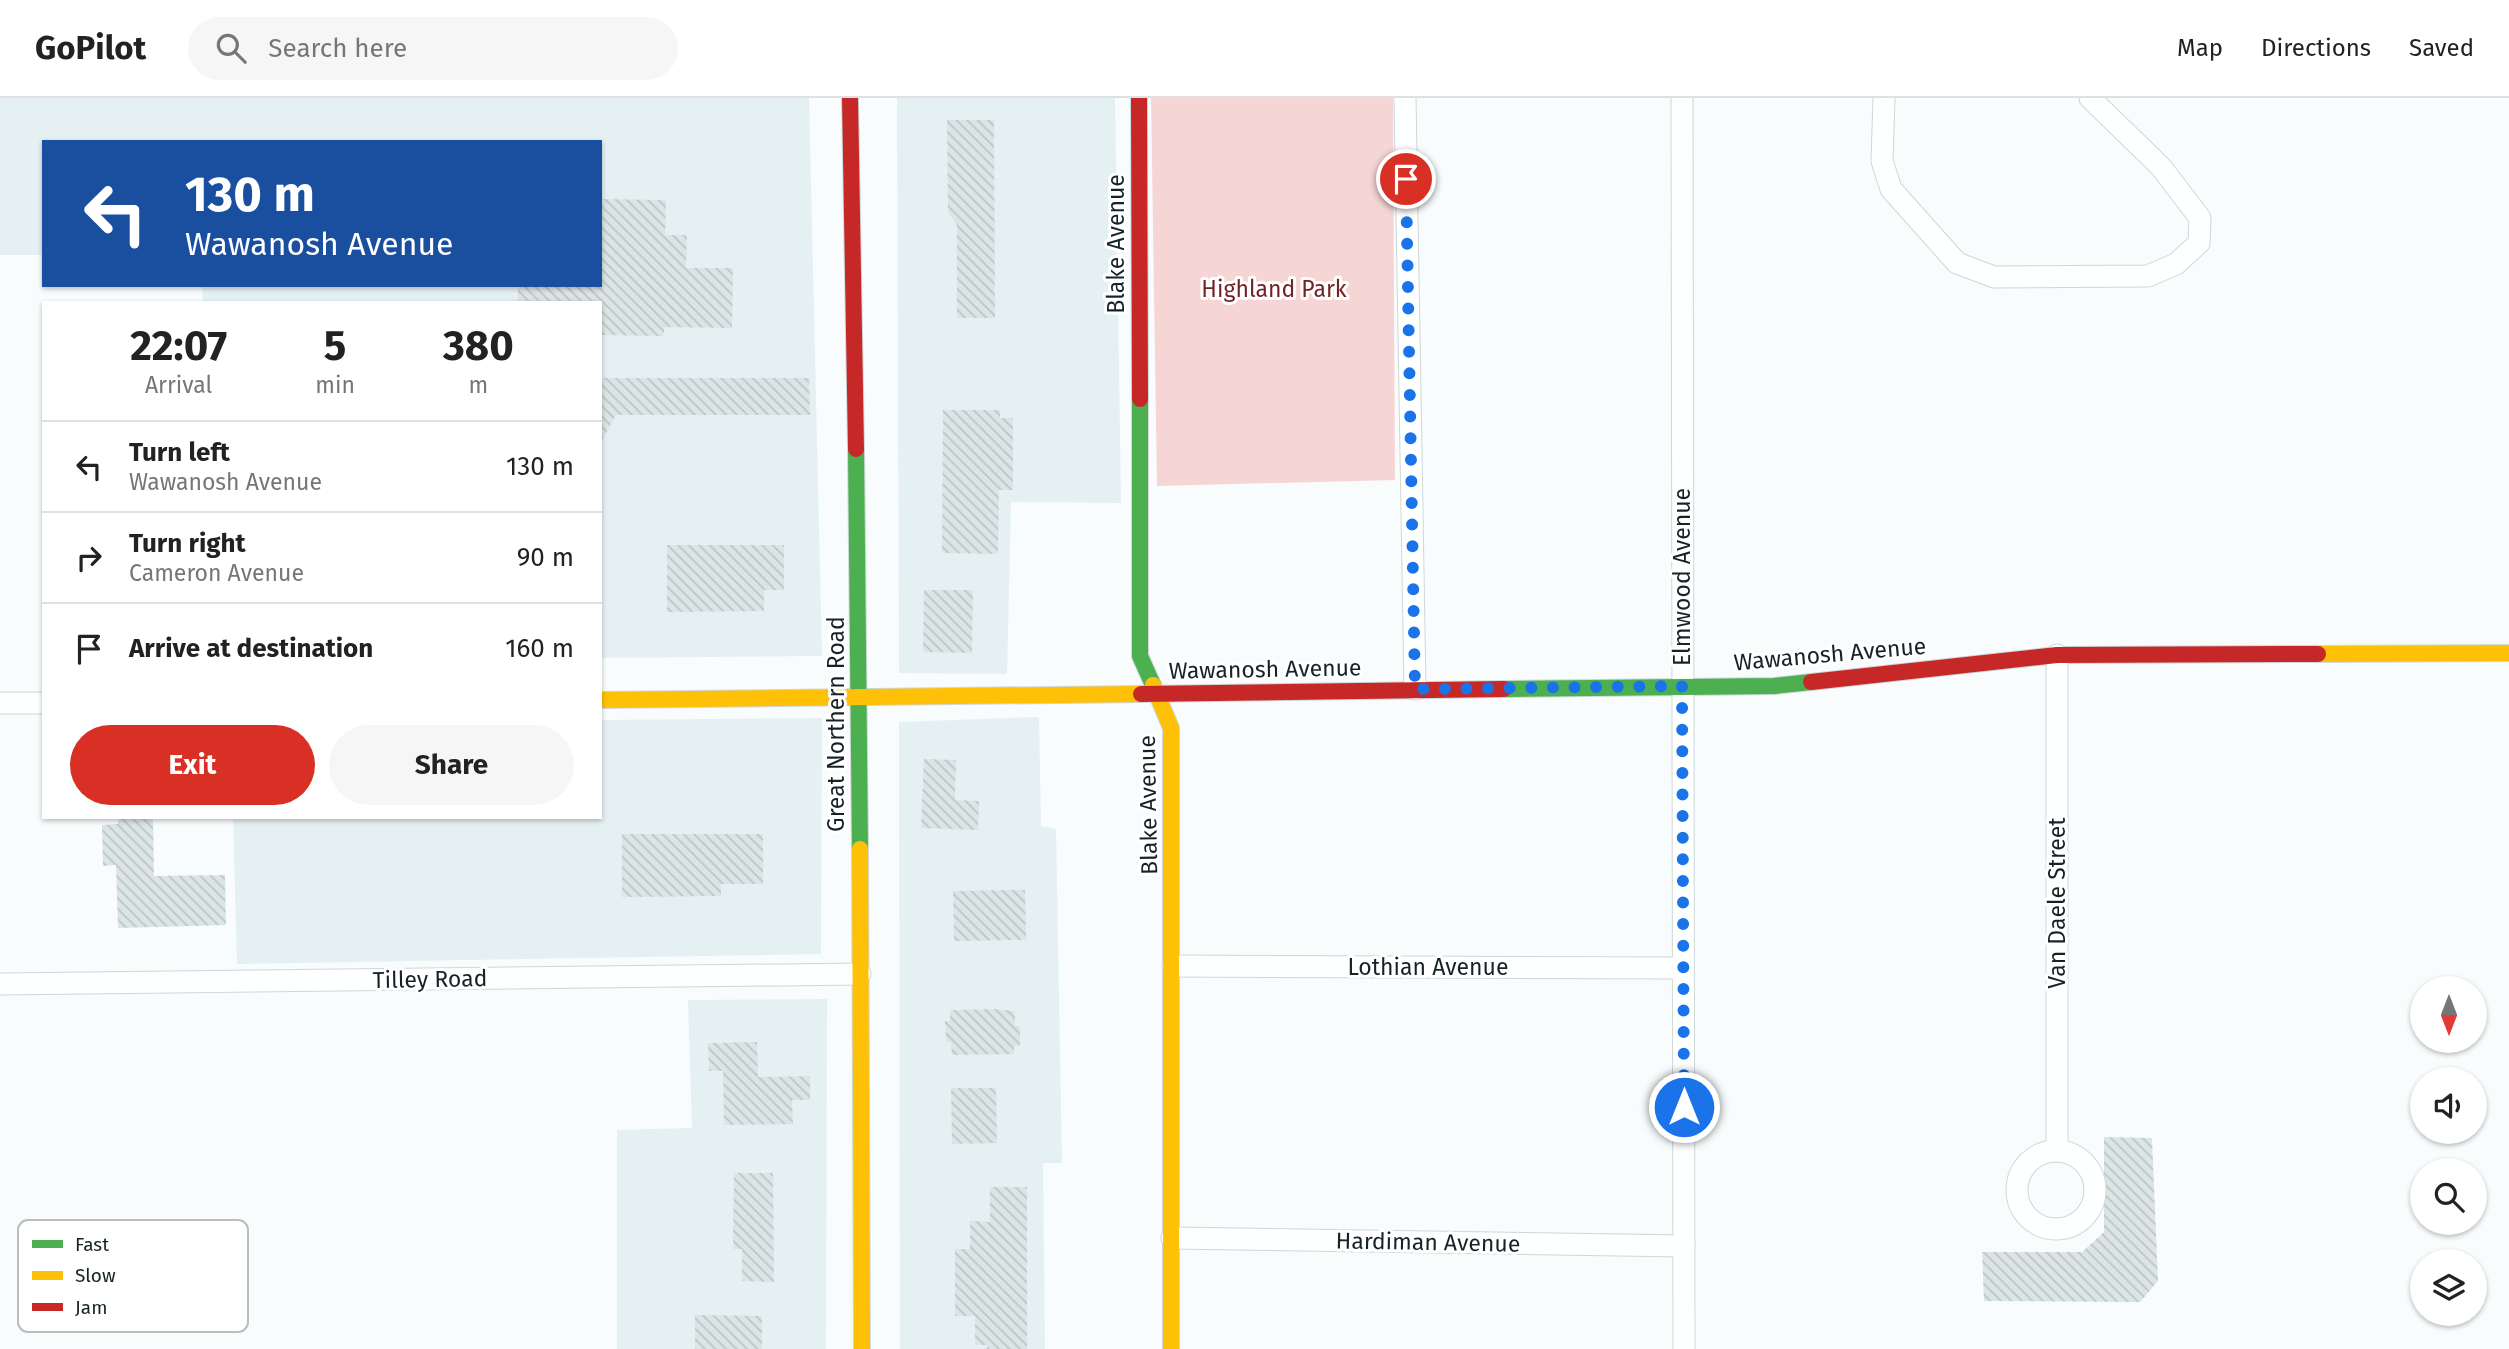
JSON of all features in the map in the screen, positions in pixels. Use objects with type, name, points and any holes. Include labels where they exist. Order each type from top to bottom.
[{"type":"street","name":"Great Northern Road","points":[[850,98],[860,698],[862,1349]]},
{"type":"street","name":"Blake Avenue","points":[[1139,98],[1140,656],[1171,728],[1171,1349]]},
{"type":"street","points":[[1405,98],[1415,689]]},
{"type":"street","name":"Elmwood Avenue","points":[[1682,98],[1684,1349]]},
{"type":"street","points":[[1884,98],[1882,160],[1891,189],[1957,263],[1994,277],[2148,276],[2176,264],[2199,243],[2200,218],[2161,167],[2090,98]]},
{"type":"street","name":"Wawanosh Avenue","points":[[602,700],[1773,686],[2057,655],[2509,653]]},
{"type":"street","name":"Van Daele Street","points":[[2057,655],[2057,1152]]},
{"type":"street","points":[[0,703],[42,703]]},
{"type":"street","name":"Lothian Avenue","points":[[1173,966],[1683,968]]},
{"type":"street","name":"Tilley Road","points":[[0,984],[860,974]]},
{"type":"street","name":"Hardiman Avenue","points":[[1172,1238],[1684,1247]]},
{"type":"shaded area","points":[[0,98],[809,98],[822,656],[602,658],[602,301],[203,301],[202,287],[602,287],[602,140],[42,140],[42,255],[0,255]]},
{"type":"shaded area","points":[[897,98],[1115,98],[1121,503],[1011,502],[1007,674],[899,673]]},
{"type":"shaded area","points":[[1039,717],[1041,826],[1056,829],[1062,1163],[1043,1163],[1045,1349],[900,1349],[899,722]]},
{"type":"shaded area","points":[[822,718],[821,954],[237,964],[233,819],[602,819],[602,720]]},
{"type":"shaded area","points":[[827,999],[826,1349],[617,1349],[617,1130],[692,1128],[688,1000]]},
{"type":"green space","name":"Highland Park","points":[[1151,98],[1393,98],[1395,480],[1157,486]]},
{"type":"building","points":[[947,120],[994,120],[995,318],[957,318],[957,225],[948,212]]},
{"type":"building","points":[[602,199],[666,200],[665,235],[687,235],[686,268],[733,268],[732,328],[665,327],[663,336],[602,335],[602,301],[518,301],[518,287],[602,287]]},
{"type":"building","points":[[602,378],[809,378],[810,415],[616,415],[602,440]]},
{"type":"building","points":[[943,410],[1000,410],[1000,418],[1013,418],[1013,490],[999,490],[998,554],[942,553]]},
{"type":"building","points":[[667,545],[784,545],[784,590],[764,590],[764,611],[667,612]]},
{"type":"building","points":[[924,590],[973,590],[972,653],[923,652]]},
{"type":"building","points":[[924,759],[956,760],[955,800],[979,801],[978,830],[921,828]]},
{"type":"building","points":[[118,819],[153,819],[154,876],[225,875],[226,925],[118,928],[116,865],[103,866],[102,825],[118,824]]},
{"type":"building","points":[[622,834],[763,834],[763,884],[721,884],[721,896],[622,897]]},
{"type":"building","points":[[1025,890],[1026,940],[954,941],[953,891]]},
{"type":"building","points":[[950,1010],[1015,1011],[1015,1026],[1020,1026],[1020,1046],[1014,1046],[1014,1054],[952,1055],[951,1042],[946,1042],[945,1021],[950,1021]]},
{"type":"building","points":[[757,1042],[758,1077],[810,1076],[810,1100],[792,1100],[793,1124],[724,1125],[723,1071],[709,1071],[708,1043]]},
{"type":"building","points":[[951,1088],[996,1088],[997,1143],[952,1144]]},
{"type":"building","points":[[2104,1137],[2152,1138],[2158,1281],[2140,1302],[1984,1301],[1982,1252],[2082,1252],[2104,1232]]},
{"type":"building","points":[[734,1173],[773,1173],[774,1282],[742,1281],[742,1249],[733,1249]]},
{"type":"building","points":[[990,1187],[1027,1187],[1027,1349],[987,1349],[987,1345],[975,1345],[975,1316],[955,1316],[955,1249],[970,1249],[970,1221],[990,1222]]},
{"type":"building","points":[[695,1315],[762,1316],[762,1349],[695,1349]]},
{"type":"traffic: fast","points":[[1140,399],[1140,656],[1153,685]]},
{"type":"traffic: fast","points":[[856,449],[860,849]]},
{"type":"traffic: fast","points":[[1504,689],[1774,686],[1811,682]]},
{"type":"traffic: slow","points":[[2318,654],[2509,653]]},
{"type":"traffic: slow","points":[[1153,685],[1171,728],[1171,1349]]},
{"type":"traffic: slow","points":[[602,700],[1141,694]]},
{"type":"traffic: slow","points":[[860,849],[862,1349]]},
{"type":"traffic: jam","points":[[850,98],[856,449]]},
{"type":"traffic: jam","points":[[1139,98],[1140,399]]},
{"type":"traffic: jam","points":[[1811,682],[2057,655],[2318,654]]},
{"type":"traffic: jam","points":[[1141,694],[1504,689]]},
{"type":"route","points":[[1406,179],[1415,689],[1682,686],[1684,1107]]}]
